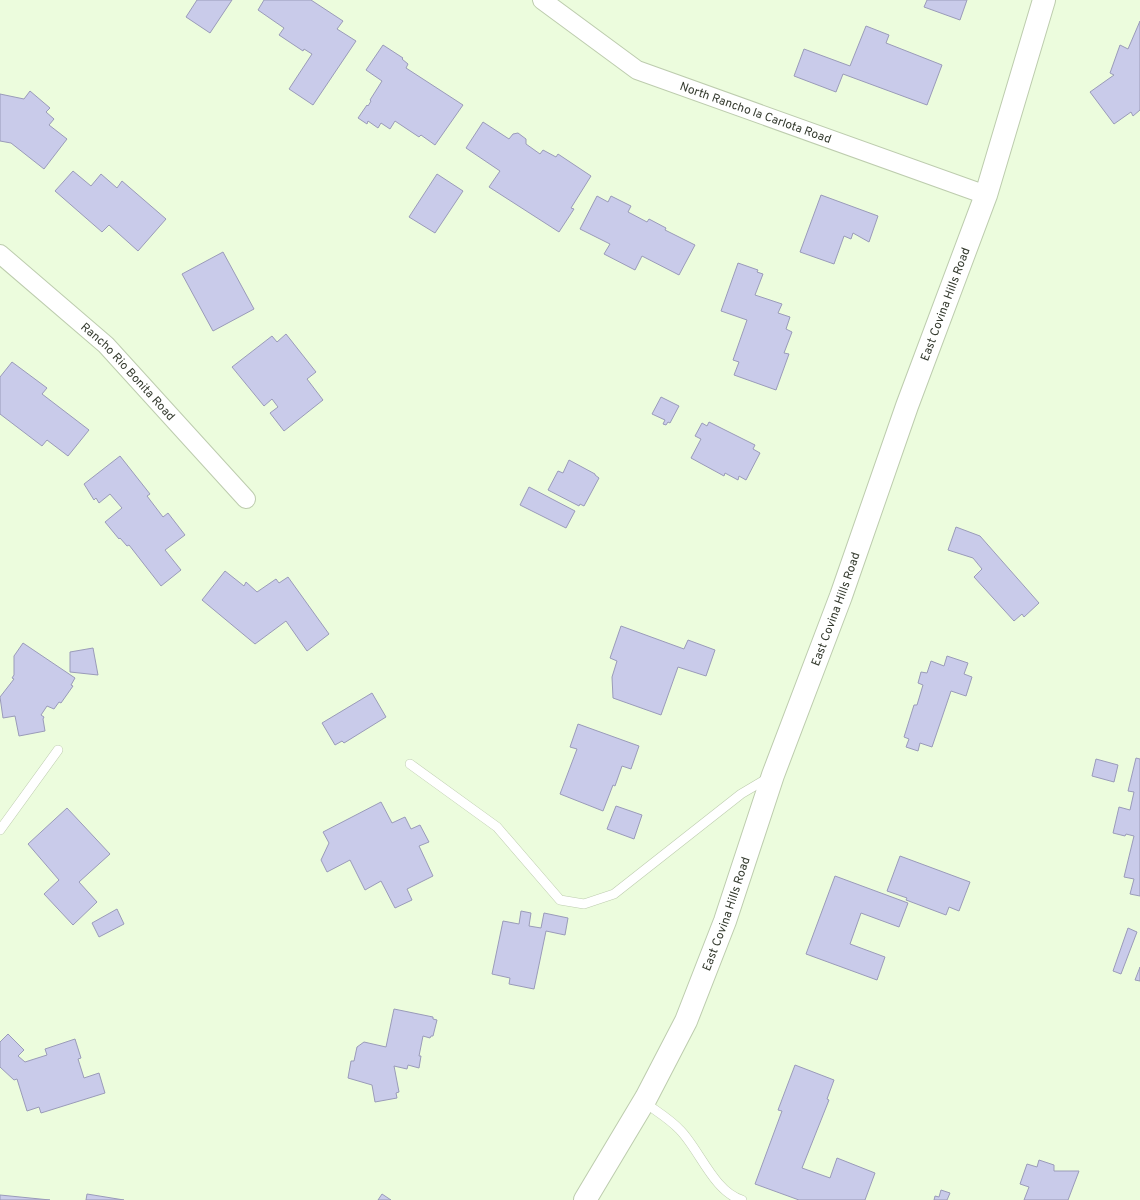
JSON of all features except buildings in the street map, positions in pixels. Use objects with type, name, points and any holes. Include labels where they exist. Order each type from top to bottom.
[{"type":"street","name":"North Rancho la Carlota Road","points":[[542,0],[637,70],[986,195]]},
{"type":"street","name":"East Covina Hills Road","points":[[585,1200],[644,1102],[686,1021],[725,921],[773,775],[841,596],[906,406],[986,195],[1044,0]]},
{"type":"street","name":"Rancho Rio Bonita Road","points":[[0,254],[106,345],[246,499]]},
{"type":"lane","points":[[0,830],[58,750]]},
{"type":"lane","points":[[410,764],[497,827],[560,900],[584,904],[614,894],[742,794],[773,775]]},
{"type":"lane","points":[[644,1102],[681,1130],[712,1176],[735,1198],[742,1200]]}]
